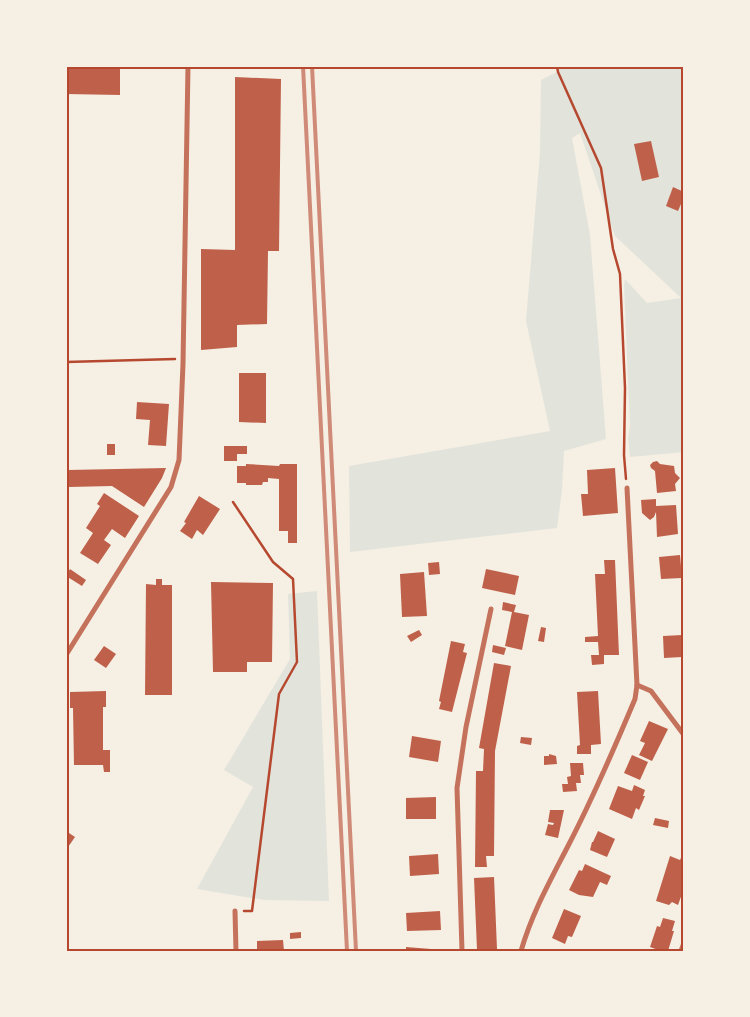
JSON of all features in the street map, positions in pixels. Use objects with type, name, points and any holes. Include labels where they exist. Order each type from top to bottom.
[{"type":"street","points":[[66,655],[171,487],[180,460],[184,359],[188,66]]},
{"type":"street","points":[[521,951],[528,926],[546,886],[569,846],[620,736],[634,699],[636,685],[626,488]]},
{"type":"street","points":[[462,951],[457,788],[466,727],[491,609]]},
{"type":"street","points":[[636,685],[651,691],[684,735]]},
{"type":"street","points":[[235,911],[236,951]]},
{"type":"street","points":[[681,951],[684,943]]},
{"type":"path","points":[[557,66],[601,168],[613,249],[620,274],[625,388],[624,455],[626,488]]},
{"type":"path","points":[[66,362],[184,359]]},
{"type":"path","points":[[232,502],[273,562],[293,579],[297,662],[279,694],[252,911],[235,911]]},
{"type":"shaded area","points":[[558,66],[684,66],[684,452],[630,457],[625,279],[647,303],[681,298],[615,236],[580,133],[572,138],[590,235],[606,439],[564,451],[562,490],[557,528],[350,552],[349,466],[550,431],[526,321],[540,153],[541,80],[559,71]]},
{"type":"shaded area","points":[[317,591],[329,901],[264,900],[197,889],[253,787],[224,770],[290,659],[288,594]]},
{"type":"building","points":[[66,66],[120,66],[120,95],[66,94]]},
{"type":"building","points":[[235,77],[281,79],[279,251],[268,251],[267,324],[237,325],[237,347],[201,350],[201,249],[235,250]]},
{"type":"building","points":[[651,141],[659,177],[642,181],[634,144]]},
{"type":"building","points":[[673,187],[684,192],[684,197],[678,211],[666,206]]},
{"type":"building","points":[[239,373],[266,373],[266,423],[239,422]]},
{"type":"building","points":[[137,402],[169,404],[166,446],[148,445],[150,420],[136,419]]},
{"type":"building","points":[[107,444],[115,444],[115,455],[107,455]]},
{"type":"building","points":[[224,446],[247,446],[247,454],[237,454],[237,461],[224,461]]},
{"type":"building","points":[[657,461],[660,464],[674,466],[675,473],[680,478],[675,484],[676,491],[657,493],[655,471],[650,465]]},
{"type":"building","points":[[246,464],[279,466],[280,464],[297,464],[297,543],[288,543],[288,531],[279,531],[279,479],[268,478],[268,482],[263,482],[262,485],[237,483],[237,466],[246,466]]},
{"type":"building","points":[[166,468],[144,507],[112,486],[69,487],[68,470]]},
{"type":"building","points":[[615,468],[618,513],[583,516],[581,494],[588,494],[587,470]]},
{"type":"building","points":[[104,493],[139,516],[125,538],[112,529],[104,540],[111,545],[98,564],[80,553],[93,533],[86,528],[100,506],[97,504]]},
{"type":"building","points":[[199,496],[220,509],[203,535],[197,530],[192,539],[180,531]]},
{"type":"building","points":[[656,499],[656,506],[676,505],[678,534],[657,537],[656,512],[650,520],[642,513],[641,500]]},
{"type":"building","points":[[680,555],[682,578],[661,579],[659,557]]},
{"type":"building","points":[[604,560],[615,560],[619,655],[604,655],[604,664],[592,665],[591,655],[599,655],[598,642],[585,642],[585,637],[598,636],[595,574],[605,574]]},
{"type":"building","points":[[439,562],[440,574],[429,575],[428,563]]},
{"type":"building","points":[[70,569],[86,580],[82,586],[66,576]]},
{"type":"building","points":[[486,569],[519,576],[515,595],[482,588]]},
{"type":"building","points":[[424,572],[427,616],[402,617],[400,574]]},
{"type":"building","points":[[156,579],[162,579],[162,585],[172,585],[172,695],[145,695],[146,584],[156,585]]},
{"type":"building","points":[[211,582],[273,583],[272,662],[247,662],[247,672],[213,672]]},
{"type":"building","points":[[503,602],[516,605],[514,612],[529,615],[522,650],[505,646],[512,612],[502,610]]},
{"type":"building","points":[[541,627],[546,628],[544,642],[538,641]]},
{"type":"building","points":[[419,630],[422,635],[411,642],[407,636]]},
{"type":"building","points":[[682,635],[682,657],[664,658],[663,636]]},
{"type":"building","points":[[451,641],[465,644],[463,652],[467,653],[452,712],[439,709]]},
{"type":"building","points":[[493,645],[506,648],[504,655],[492,652]]},
{"type":"building","points":[[104,646],[116,654],[106,668],[94,660]]},
{"type":"building","points":[[494,663],[511,666],[495,751],[494,856],[486,856],[487,867],[475,867],[476,771],[483,771],[484,749],[479,748]]},
{"type":"building","points":[[106,691],[106,707],[103,707],[103,750],[110,750],[110,772],[104,772],[103,765],[74,765],[73,708],[70,708],[70,692]]},
{"type":"building","points":[[598,691],[601,744],[591,745],[591,754],[577,754],[577,746],[580,745],[577,692]]},
{"type":"building","points":[[649,721],[668,729],[652,761],[639,755],[645,743],[640,741]]},
{"type":"building","points":[[412,736],[441,741],[438,762],[409,757]]},
{"type":"building","points":[[521,737],[532,738],[531,745],[520,743]]},
{"type":"building","points":[[549,754],[556,756],[557,764],[544,765],[544,756],[549,756]]},
{"type":"building","points":[[632,755],[648,762],[640,780],[624,773]]},
{"type":"building","points":[[570,763],[583,763],[584,775],[580,775],[581,783],[576,783],[577,791],[563,792],[562,784],[568,784],[567,777],[571,776]]},
{"type":"building","points":[[634,785],[645,790],[643,796],[645,796],[639,810],[636,808],[632,819],[609,809],[618,786],[632,791]]},
{"type":"building","points":[[436,797],[436,819],[406,819],[406,798]]},
{"type":"building","points":[[550,810],[564,810],[558,838],[545,835],[548,824],[553,825],[554,823],[548,822]]},
{"type":"building","points":[[655,818],[669,821],[668,828],[653,825]]},
{"type":"building","points":[[66,831],[75,837],[66,850]]},
{"type":"building","points":[[598,831],[615,839],[607,857],[590,850]]},
{"type":"building","points":[[684,851],[684,895],[682,894],[678,905],[672,902],[669,905],[656,901],[670,856],[680,860]]},
{"type":"building","points":[[438,854],[439,874],[410,876],[409,856]]},
{"type":"building","points":[[585,864],[611,876],[607,885],[600,882],[593,897],[579,895],[569,890],[579,870],[582,871]]},
{"type":"building","points":[[494,877],[497,949],[477,950],[474,878]]},
{"type":"building","points":[[564,909],[581,916],[572,937],[568,936],[565,944],[552,938]]},
{"type":"building","points":[[440,911],[441,930],[407,931],[406,913]]},
{"type":"building","points":[[663,918],[675,921],[668,951],[661,951],[650,947],[657,926],[660,927]]},
{"type":"building","points":[[301,932],[301,938],[290,939],[290,933]]},
{"type":"building","points":[[283,940],[284,951],[257,951],[257,941]]},
{"type":"building","points":[[406,947],[431,949],[431,951],[406,951]]},
{"type":"railway","points":[[303,66],[347,951]]},
{"type":"railway","points":[[312,66],[356,951]]}]
